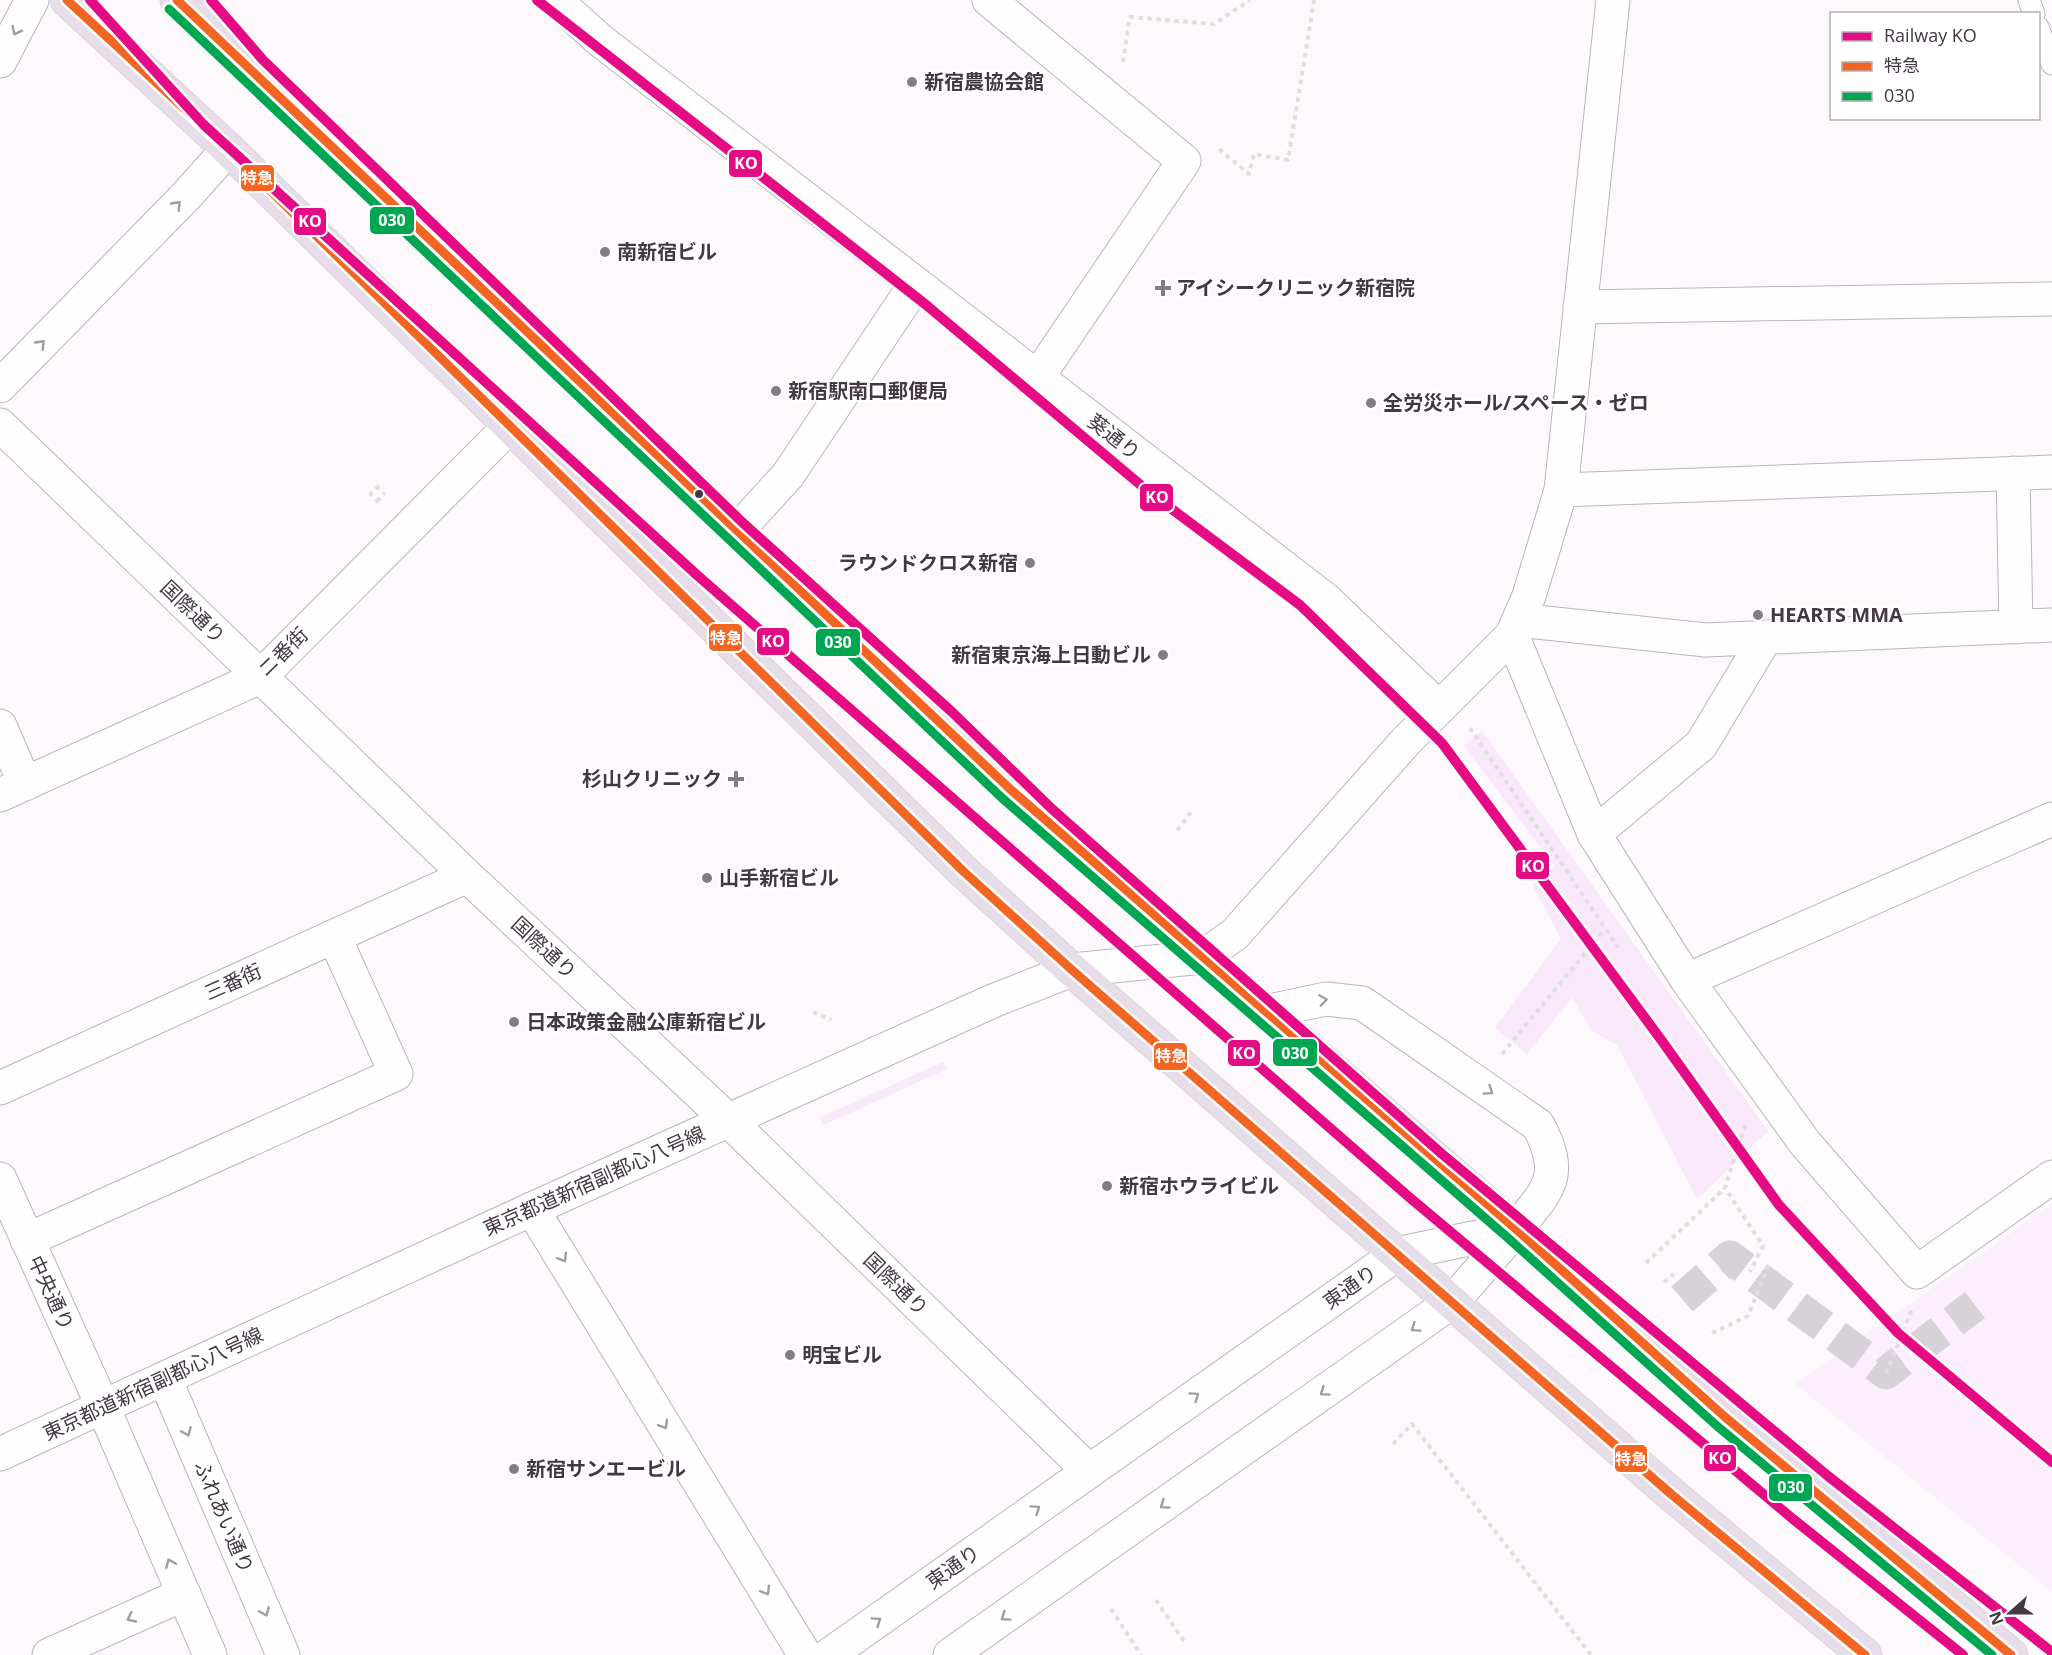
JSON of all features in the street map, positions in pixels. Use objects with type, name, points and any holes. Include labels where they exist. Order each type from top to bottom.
[{"type":"highway","points":[[67,0],[228,149],[963,871],[1072,970],[1671,1494],[1865,1655]]},
{"type":"highway","points":[[177,0],[1010,789],[1516,1229],[1725,1417],[2012,1655]]},
{"type":"street","points":[[0,61],[32,0]]},
{"type":"street","name":"葵通り","points":[[555,0],[601,41],[1325,599],[1452,714]]},
{"type":"street","points":[[989,0],[1184,161],[1037,378]]},
{"type":"street","points":[[1203,957],[1235,934],[1452,714],[1515,628],[1529,596],[1561,490],[1613,0]]},
{"type":"street","points":[[0,386],[187,195],[228,149]]},
{"type":"street","points":[[738,530],[788,475],[915,285]]},
{"type":"street","points":[[1581,307],[2052,299]]},
{"type":"street","name":"ニ番街","points":[[13,790],[260,677],[509,427]]},
{"type":"street","name":"国際通り","points":[[7,442],[260,677],[467,876],[728,1120],[1089,1471]]},
{"type":"street","points":[[1561,490],[2052,472]]},
{"type":"street","points":[[2013,473],[2016,627]]},
{"type":"street","points":[[1515,628],[1706,640],[2052,625]]},
{"type":"street","points":[[1515,628],[1594,834],[1688,980],[1804,1143],[1917,1272],[2052,1177]]},
{"type":"street","points":[[1594,834],[1701,745],[1766,637]]},
{"type":"street","points":[[0,726],[13,790]]},
{"type":"street","points":[[1688,980],[2052,819]]},
{"type":"street","name":"三番街","points":[[0,1088],[467,876]]},
{"type":"street","points":[[27,1240],[396,1074],[333,936]]},
{"type":"street","name":"東京都道新宿副都心八号線","points":[[0,1454],[532,1209],[995,1000],[1072,970],[1203,957]]},
{"type":"street","points":[[951,1655],[1453,1301],[1541,1199],[1554,1166],[1549,1146],[1538,1125],[1362,1003],[1326,999],[1265,1012]]},
{"type":"street","name":"中央通り","points":[[0,1179],[103,1407]]},
{"type":"street","points":[[532,1209],[805,1655]]},
{"type":"street","name":"東通り","points":[[829,1655],[1397,1254],[1516,1229]]},
{"type":"street","name":"ふれあい通り","points":[[165,1379],[283,1655]]},
{"type":"street","points":[[103,1407],[210,1655]]},
{"type":"street","points":[[50,1655],[184,1594]]},
{"type":"lane","points":[[2040,32],[2052,64]]},
{"type":"path","points":[[1101,93],[1123,67],[1130,17],[1214,24],[1250,0]]},
{"type":"path","points":[[1214,144],[1249,174],[1254,154],[1288,160],[1314,0]]},
{"type":"path","points":[[377,501],[386,493]]},
{"type":"path","points":[[1452,714],[1625,957]]},
{"type":"path","points":[[1177,830],[1193,810]]},
{"type":"path","points":[[1502,1054],[1605,929]]},
{"type":"path","points":[[813,1012],[831,1020]]},
{"type":"path","points":[[1646,1263],[1725,1188],[1745,1125],[1738,1116]]},
{"type":"path","points":[[1725,1188],[1763,1246],[1750,1272]]},
{"type":"path","points":[[1712,1333],[1748,1316],[1768,1266]]},
{"type":"path","points":[[1664,1282],[1674,1274]]},
{"type":"path","points":[[1886,1373],[1905,1329]]},
{"type":"path","points":[[1393,1444],[1412,1424],[1591,1655]]},
{"type":"path","points":[[1156,1600],[1185,1643]]},
{"type":"path","points":[[1111,1609],[1141,1655]]},
{"type":"shaded area","points":[[1482,731],[1768,1131],[1697,1199],[1617,1045],[1592,1031],[1572,998],[1527,1054],[1495,1028],[1561,939],[1532,884],[1555,867],[1464,746]]},
{"type":"shaded area","points":[[943,1062],[947,1069],[824,1125],[819,1118]]},
{"type":"shaded area","points":[[2052,1204],[2052,1592],[1795,1384]]},
{"type":"tunnel","points":[[1682,1299],[1730,1257],[1886,1373],[1975,1305]]},
{"type":"rail line","name":"KO","points":[[90,0],[204,125],[697,575],[1409,1197],[1793,1519],[1963,1655]]},
{"type":"rail line","name":"KO","points":[[211,0],[263,60],[742,522],[952,712],[1052,809],[1442,1154],[1828,1476],[2052,1652]]},
{"type":"rail line","name":"KO","points":[[537,0],[925,304],[1149,492],[1300,605],[1442,743],[1662,1041],[1779,1205],[1898,1333],[2052,1462]]},
{"type":"transit line","name":"特急","points":[[67,0],[228,149],[963,871],[1072,970],[1671,1494],[1865,1655]]},
{"type":"transit line","name":"特急","points":[[177,0],[1010,789],[1516,1229],[1725,1417],[2011,1655]]},
{"type":"transit line","name":"030","points":[[169,9],[1002,798],[1508,1238],[1717,1426],[1992,1655]]},
{"type":"place","name":"新宿農協会館","points":[[912,82]]},
{"type":"place","name":"南新宿ビル","points":[[605,252]]},
{"type":"place","name":"アイシークリニック新宿院","points":[[1163,288]]},
{"type":"place","name":"新宿駅南口郵便局","points":[[776,391]]},
{"type":"place","name":"全労災ホール/スペース・ゼロ","points":[[1371,403]]},
{"type":"place","name":"ラウンドクロス新宿","points":[[1030,563]]},
{"type":"place","name":"HEARTS MMA","points":[[1758,615]]},
{"type":"place","name":"新宿東京海上日動ビル","points":[[1163,655]]},
{"type":"place","name":"杉山クリニック","points":[[736,779]]},
{"type":"place","name":"山手新宿ビル","points":[[707,878]]},
{"type":"place","name":"日本政策金融公庫新宿ビル","points":[[514,1022]]},
{"type":"place","name":"新宿ホウライビル","points":[[1107,1186]]},
{"type":"place","name":"明宝ビル","points":[[790,1355]]},
{"type":"place","name":"新宿サンエービル","points":[[514,1469]]}]
